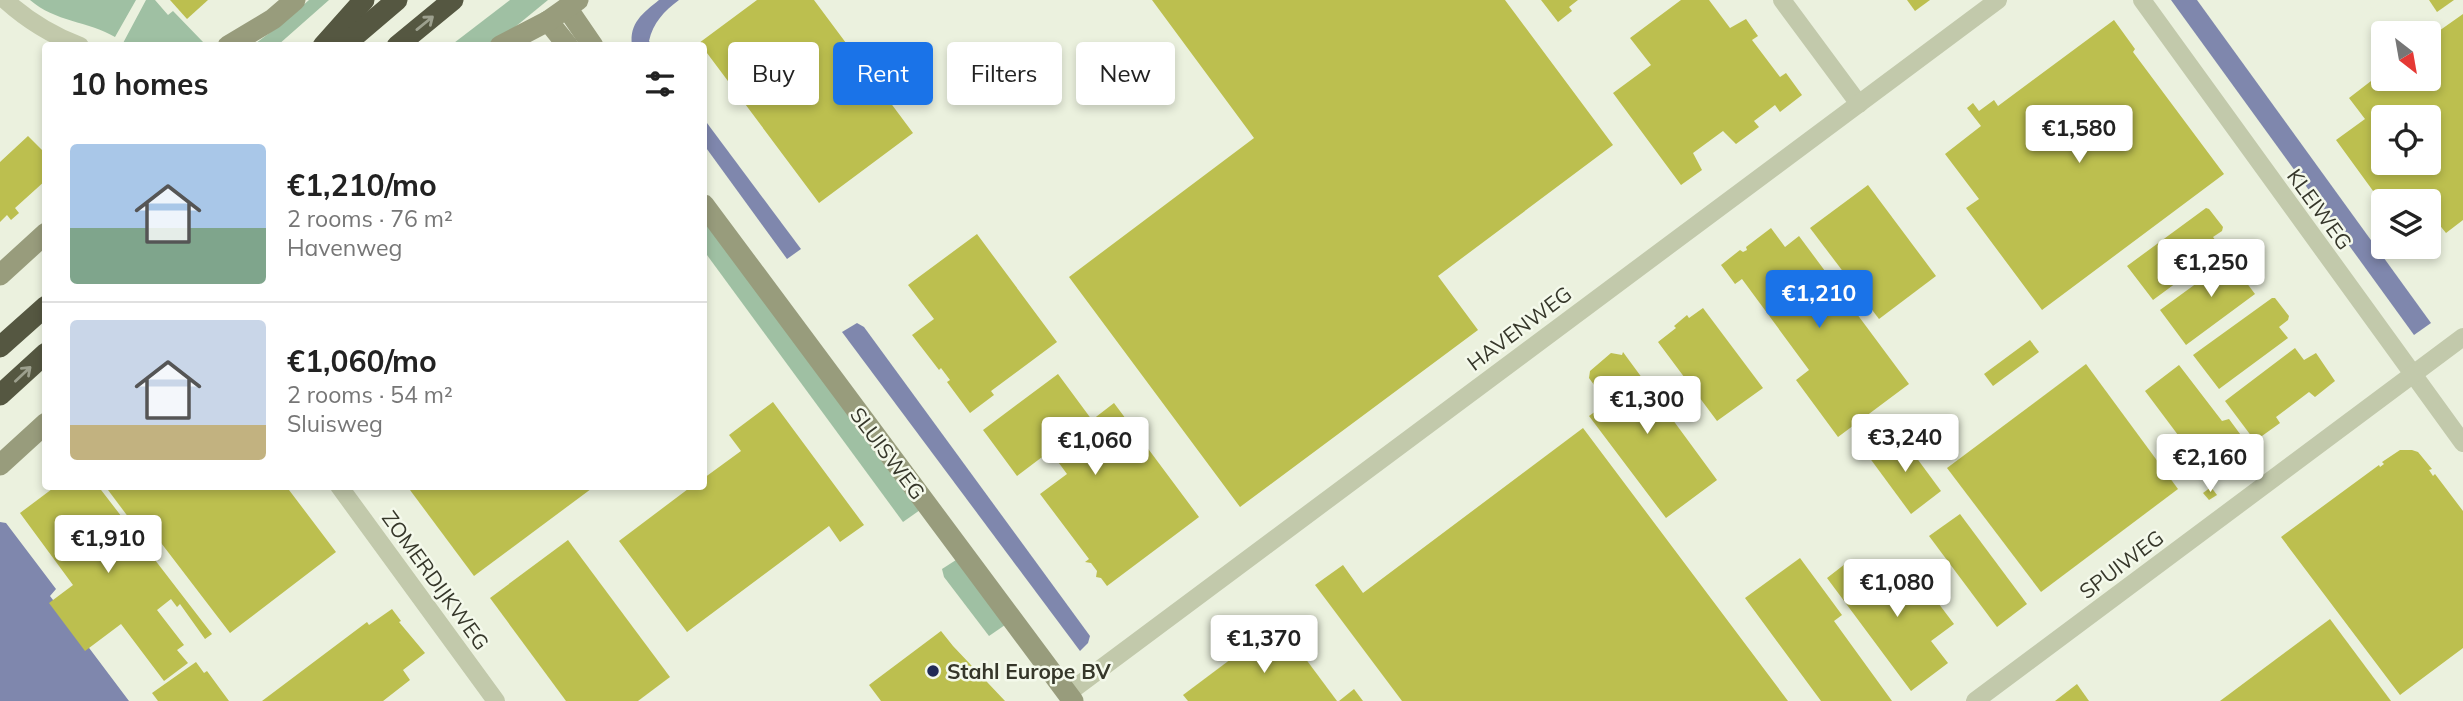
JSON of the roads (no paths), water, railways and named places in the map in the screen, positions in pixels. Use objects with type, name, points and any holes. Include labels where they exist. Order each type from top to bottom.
[{"type":"highway","points":[[327,42],[365,0]]},
{"type":"highway","points":[[348,42],[397,0]]},
{"type":"highway","points":[[402,42],[453,0]]},
{"type":"highway","points":[[0,348],[42,310]]},
{"type":"highway","points":[[0,395],[42,357]]},
{"type":"street","points":[[5,0],[26,18],[55,37],[69,42]]},
{"type":"street","points":[[237,42],[273,19],[295,0]]},
{"type":"street","points":[[1782,0],[1859,104]]},
{"type":"street","name":"HAVENWEG","points":[[1070,697],[1998,0]]},
{"type":"street","name":"KLEIWEG","points":[[2142,0],[2463,443]]},
{"type":"street","points":[[508,42],[548,21],[572,4],[591,42]]},
{"type":"street","points":[[533,42],[548,21]]},
{"type":"street","points":[[548,21],[565,42]]},
{"type":"street","name":"SLUISWEG","points":[[707,209],[1070,697]]},
{"type":"street","points":[[0,275],[42,237]]},
{"type":"street","name":"SPUIWEG","points":[[1975,701],[2463,337]]},
{"type":"street","points":[[0,466],[42,427]]},
{"type":"street","name":"ZOMERDIJKWEG","points":[[342,490],[496,701]]},
{"type":"water","points":[[659,0],[679,0],[656,23],[650,42],[632,42],[635,25]]},
{"type":"water","points":[[2171,0],[2197,0],[2371,240],[2371,259],[2385,259],[2431,323],[2414,335]]},
{"type":"water","points":[[707,123],[801,249],[787,259],[707,149]]},
{"type":"water","points":[[857,323],[864,327],[1090,636],[1088,643],[1080,651],[842,332]]},
{"type":"water","points":[[0,522],[6,523],[56,589],[50,596],[129,701],[0,701]]},
{"type":"place","name":"Stahl Europe BV","points":[[933,671]]}]
